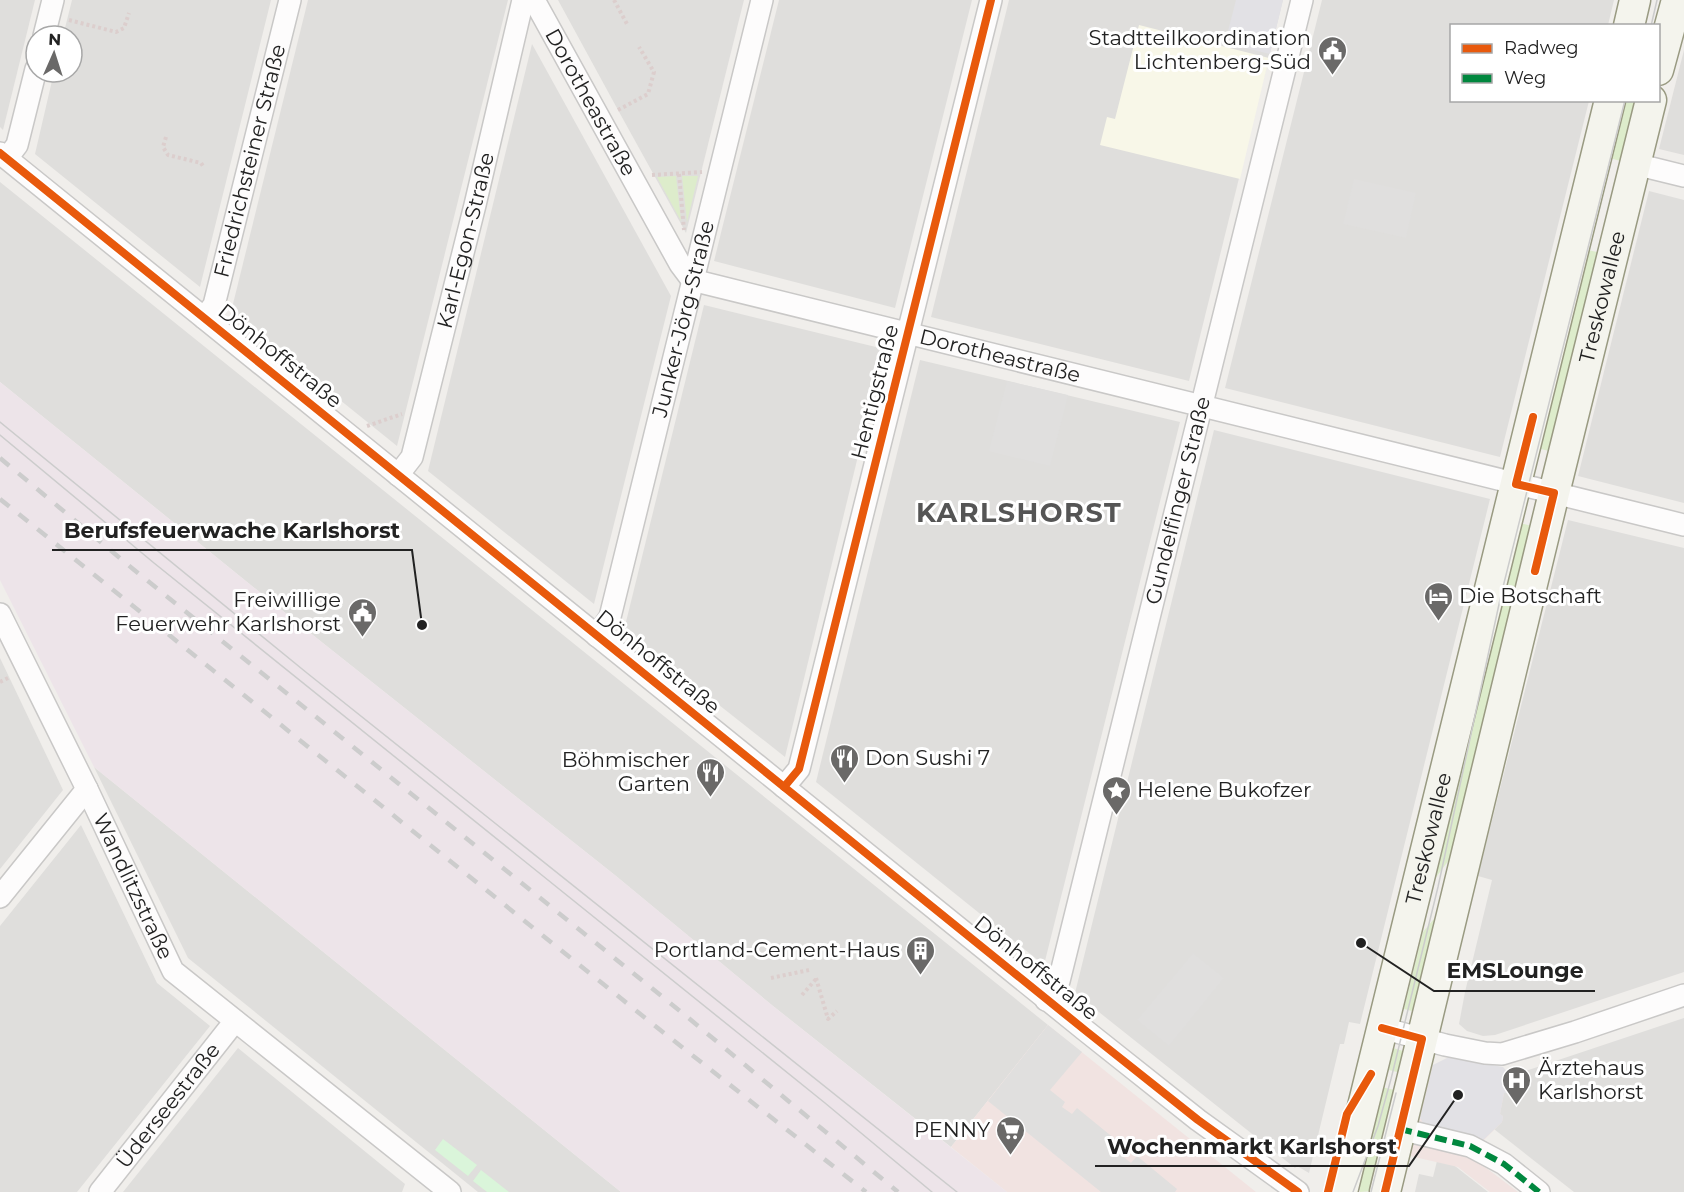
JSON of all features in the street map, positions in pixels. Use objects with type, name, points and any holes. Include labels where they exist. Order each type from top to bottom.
[{"type":"main road","points":[[1629,24],[1635,0]]},
{"type":"main road","points":[[1660,66],[1677,0]]},
{"type":"main road","name":"Treskowallee","points":[[1342,1192],[1610,102]]},
{"type":"main road","name":"Treskowallee","points":[[1385,1192],[1650,102]]},
{"type":"street","points":[[47,24],[53,0]]},
{"type":"street","name":"Friedrichsteiner Straße","points":[[204,318],[214,305],[290,0]]},
{"type":"street","name":"Karl-Egon-Straße","points":[[398,475],[412,457],[523,0]]},
{"type":"street","name":"Dorotheastraße","points":[[534,0],[680,264],[692,280],[1516,484]]},
{"type":"street","name":"Junker-Jörg-Straße","points":[[597,636],[609,617],[762,0]]},
{"type":"street","name":"Hentigstraße","points":[[784,787],[799,769],[991,0]]},
{"type":"street","name":"Gundelfinger Straße","points":[[1046,1000],[1059,981],[1302,0]]},
{"type":"street","points":[[3,156],[17,145],[32,84]]},
{"type":"street","name":"Dönhoffstraße","points":[[3,156],[1046,1000],[1198,1120],[1298,1192]]},
{"type":"street","points":[[1635,164],[1684,176]]},
{"type":"street","points":[[1516,484],[1684,525]]},
{"type":"street","name":"Wandlitzstraße","points":[[0,614],[87,789],[173,971],[436,1188]]},
{"type":"street","points":[[0,897],[87,789]]},
{"type":"street","points":[[1382,1028],[1465,1049],[1502,1054],[1684,996]]},
{"type":"street","name":"Üderseestraße","points":[[100,1192],[235,1021]]},
{"type":"street","points":[[1400,1129],[1470,1146],[1504,1164],[1539,1192]]},
{"type":"path","points":[[614,0],[627,24]]},
{"type":"path","points":[[69,20],[116,32],[124,28],[129,13]]},
{"type":"path","points":[[618,110],[648,94],[654,72],[639,47]]},
{"type":"path","points":[[166,137],[163,147],[168,154],[201,163],[203,166]]},
{"type":"path","points":[[648,175],[702,172]]},
{"type":"path","points":[[679,174],[684,232]]},
{"type":"path","points":[[366,427],[409,411]]},
{"type":"path","points":[[0,682],[9,677]]},
{"type":"path","points":[[771,978],[808,970]]},
{"type":"path","points":[[802,995],[816,978],[828,1019],[837,1011]]},
{"type":"shaded area","points":[[0,0],[35,0],[29,24],[24,24],[24,45],[3,130],[0,127]]},
{"type":"shaded area","points":[[72,0],[271,0],[200,287],[35,154],[51,84],[84,84],[84,24],[66,24]]},
{"type":"shaded area","points":[[308,0],[508,0],[397,446],[231,312]]},
{"type":"shaded area","points":[[558,0],[744,0],[686,233],[618,110]]},
{"type":"shaded area","points":[[779,0],[972,0],[895,308],[714,261]]},
{"type":"shaded area","points":[[1009,0],[1283,0],[1189,381],[931,317]]},
{"type":"shaded area","points":[[1236,0],[1283,0],[1270,54],[1225,43]]},
{"type":"shaded area","points":[[1322,0],[1614,0],[1608,24],[1450,24],[1450,102],[1589,102],[1500,457],[1225,388]]},
{"type":"shaded area","points":[[1139,25],[1269,58],[1240,179],[1100,145],[1107,117],[1115,119]]},
{"type":"shaded area","points":[[532,44],[671,296],[594,604],[428,471]]},
{"type":"shaded area","points":[[1684,50],[1684,155],[1659,149]]},
{"type":"shaded area","points":[[1354,179],[1416,193],[1406,238],[1343,224]]},
{"type":"shaded area","points":[[0,182],[1048,1025],[951,1147],[0,382]]},
{"type":"shaded area","points":[[1649,191],[1684,200],[1684,503],[1578,476]]},
{"type":"shaded area","points":[[704,305],[884,349],[785,757],[624,630]]},
{"type":"shaded area","points":[[920,360],[1180,422],[1044,965],[816,782]]},
{"type":"shaded area","points":[[1007,381],[1068,395],[1050,466],[989,451]]},
{"type":"shaded area","points":[[0,382],[1007,1192],[621,1192],[94,767],[0,580]]},
{"type":"shaded area","points":[[1214,430],[1490,499],[1360,1024],[1349,1022],[1344,1044],[1340,1044],[1309,1173],[1297,1166],[1295,1168],[1075,993]]},
{"type":"shaded area","points":[[1568,520],[1684,548],[1684,972],[1495,1035],[1483,1036],[1467,1031],[1459,1024],[1492,880],[1478,876]]},
{"type":"shaded area","points":[[0,658],[63,790],[0,869]]},
{"type":"shaded area","points":[[94,767],[621,1192],[478,1192],[188,958]]},
{"type":"shaded area","points":[[81,825],[157,983],[210,1026],[77,1192],[0,1192],[0,926]]},
{"type":"shaded area","points":[[1193,953],[1224,978],[1169,1046],[1137,1020]]},
{"type":"shaded area","points":[[1684,1018],[1684,1192],[1574,1192],[1485,1122],[1493,1082]]},
{"type":"shaded area","points":[[1048,1025],[1256,1192],[1007,1192],[951,1147]]},
{"type":"shaded area","points":[[1048,1025],[1082,1052],[1050,1090],[1065,1102],[1062,1107],[1072,1114],[1077,1108],[1126,1148],[1121,1155],[1131,1163],[1137,1156],[1177,1189],[1175,1192],[1101,1192],[988,1101]]},
{"type":"shaded area","points":[[238,1048],[405,1184],[402,1192],[123,1192]]},
{"type":"shaded area","points":[[1449,1057],[1503,1067],[1511,1076],[1508,1093],[1504,1093],[1500,1114],[1503,1116],[1502,1122],[1479,1144],[1426,1128],[1420,1118],[1433,1065]]},
{"type":"shaded area","points":[[1433,1065],[1511,1076],[1508,1093],[1504,1093],[1500,1114],[1503,1116],[1502,1122],[1469,1155],[1518,1192],[1490,1192],[1458,1167],[1410,1156]]},
{"type":"shaded area","points":[[1446,1159],[1488,1192],[1415,1192],[1419,1174],[1433,1177],[1437,1161]]},
{"type":"green space","points":[[1621,102],[1638,102],[1549,451],[1533,447],[1583,249],[1597,252],[1620,161],[1610,158]]},
{"type":"green space","points":[[676,176],[681,221],[657,177]]},
{"type":"green space","points":[[682,176],[698,176],[687,222]]},
{"type":"green space","points":[[1515,522],[1532,526],[1458,848],[1434,880]]},
{"type":"green space","points":[[1445,906],[1418,1020],[1411,1018],[1412,1011],[1404,1009],[1423,932]]},
{"type":"green space","points":[[1393,1048],[1410,1053],[1405,1074],[1381,1068]]},
{"type":"green space","points":[[1377,1086],[1399,1091],[1374,1191],[1360,1192],[1357,1189],[1361,1178],[1357,1176]]},
{"type":"green space","points":[[443,1139],[477,1165],[468,1176],[435,1150]]},
{"type":"green space","points":[[481,1170],[509,1192],[487,1192],[473,1181]]},
{"type":"tram line","points":[[1651,24],[1657,0]]},
{"type":"tram line","points":[[1353,1192],[1378,1126],[1391,1079],[1438,887],[1501,595],[1624,102]]},
{"type":"tram line","points":[[0,422],[307,673],[957,1192]]},
{"type":"tram line","points":[[0,435],[154,563],[825,1103],[932,1192]]},
{"type":"tram line","points":[[1371,1192],[1396,1093]]},
{"type":"railway","points":[[0,458],[133,569],[680,1011],[898,1192]]},
{"type":"railway","points":[[0,499],[659,1029],[866,1192]]},
{"type":"marked path","points":[[1400,1129],[1470,1146],[1504,1164],[1539,1192]]},
{"type":"cycle path","points":[[784,787],[799,769],[991,0]]},
{"type":"cycle path","points":[[0,153],[1086,1031],[1198,1120],[1298,1192]]},
{"type":"cycle path","points":[[1533,417],[1516,484],[1554,493],[1535,571]]},
{"type":"cycle path","points":[[1382,1028],[1422,1039],[1385,1192]]},
{"type":"cycle path","points":[[1328,1192],[1347,1114],[1371,1074]]},
{"type":"place","name":"Stadtteilkoordination Lichtenberg-Süd","points":[[1332,76]]},
{"type":"place","name":"Die Botschaft","points":[[1438,622]]},
{"type":"place","name":"Berufsfeuerwache Karlshorst","points":[[422,625]]},
{"type":"place","name":"Freiwillige Feuerwehr Karlshorst","points":[[362,638]]},
{"type":"place","name":"Don Sushi 7","points":[[844,784]]},
{"type":"place","name":"Böhmischer Garten","points":[[711,798]]},
{"type":"place","name":"Helene Bukofzer","points":[[1116,816]]},
{"type":"place","name":"EMSLounge","points":[[1361,943]]},
{"type":"place","name":"Portland-Cement-Haus","points":[[921,976]]},
{"type":"place","name":"Wochenmarkt Karlshorst","points":[[1458,1095]]},
{"type":"place","name":"Ärztehaus Karlshorst","points":[[1517,1106]]},
{"type":"place","name":"PENNY","points":[[1011,1156]]},
{"type":"district","name":"KARLSHORST","points":[[1019,513]]}]
